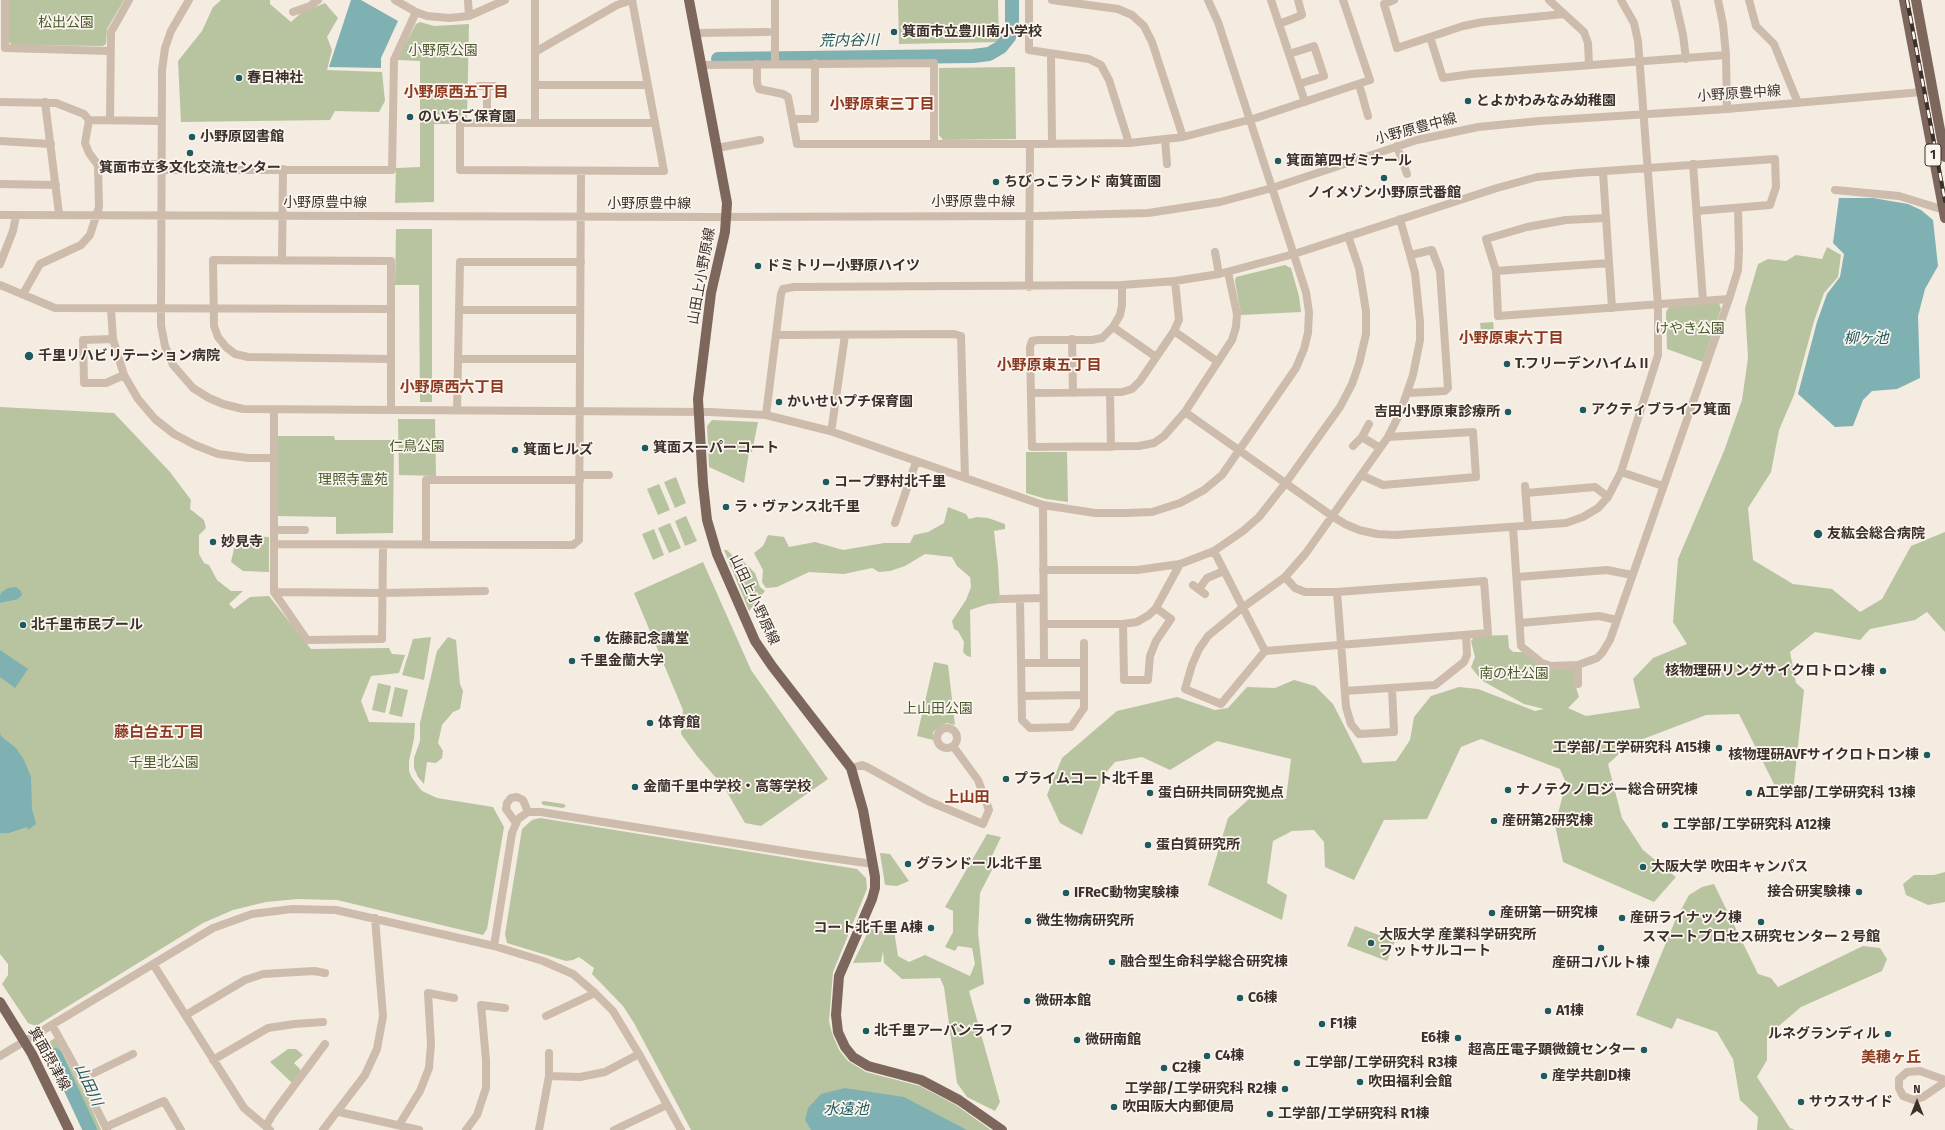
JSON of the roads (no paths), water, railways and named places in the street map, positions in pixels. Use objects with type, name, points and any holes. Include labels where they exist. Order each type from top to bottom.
[{"type":"main road","name":"山田上小野原線","points":[[690,0],[727,203],[726,232],[711,293],[698,412],[707,520],[717,554],[744,617],[763,654],[851,768],[863,810],[872,864],[875,888],[872,899],[839,976],[836,1014],[838,1032],[845,1047],[853,1057],[868,1066],[921,1080],[959,1100],[1002,1130]]},
{"type":"main road","name":"1","points":[[1904,0],[1944,214]]},
{"type":"main road","name":"1","points":[[1916,0],[1945,157]]},
{"type":"main road","name":"箕面摂津線","points":[[0,1002],[3,1014],[32,1054],[69,1130]]},
{"type":"street","points":[[5,0],[3,26],[5,48],[110,51]]},
{"type":"street","points":[[110,120],[111,32],[129,0]]},
{"type":"street","points":[[189,0],[171,31],[162,70],[160,324],[165,346],[173,365],[193,388],[209,398],[223,404],[243,409],[274,410],[698,412],[766,415],[830,431],[1043,505],[1095,512],[1152,512],[1180,503],[1204,490],[1222,475],[1240,452],[1283,390],[1296,368],[1304,349],[1308,333],[1309,312],[1306,292],[1218,22],[1208,0]]},
{"type":"street","points":[[293,12],[310,6],[318,0]]},
{"type":"street","points":[[395,0],[416,12],[434,17],[469,16],[505,0]]},
{"type":"street","points":[[468,0],[469,16]]},
{"type":"street","points":[[535,0],[535,123]]},
{"type":"street","points":[[535,52],[617,4],[632,0],[664,171],[460,170],[460,122],[654,123]]},
{"type":"street","points":[[775,0],[775,60]]},
{"type":"street","points":[[1029,0],[1029,50],[1088,59],[1100,66],[1109,80],[1129,143]]},
{"type":"street","points":[[1052,0],[1093,2],[1118,9],[1132,15],[1144,26],[1152,42],[1183,137]]},
{"type":"street","points":[[1271,0],[1305,102]]},
{"type":"street","points":[[1279,24],[1302,15],[1298,0]]},
{"type":"street","points":[[757,64],[757,83],[760,89],[783,94],[788,97],[797,144],[1129,143],[1183,137],[1250,119],[1370,80],[1343,0]]},
{"type":"street","points":[[1394,0],[1384,4],[1397,48],[1430,36],[1483,22],[1564,14]]},
{"type":"street","points":[[1550,0],[1584,32],[1588,43],[1589,65]]},
{"type":"street","points":[[1185,412],[1332,516],[1345,524],[1360,530],[1389,534],[1566,523],[1583,517],[1598,508],[1608,497],[1621,472],[1658,355],[1658,304],[1638,41],[1634,23],[1621,0]]},
{"type":"street","points":[[1675,0],[1683,35],[1686,59]]},
{"type":"street","points":[[1718,0],[1723,24],[1726,55],[1725,63],[1728,109]]},
{"type":"street","points":[[1749,0],[1756,26],[1774,44],[1798,103]]},
{"type":"street","points":[[98,165],[392,170],[394,60],[416,12]]},
{"type":"street","points":[[696,33],[768,32]]},
{"type":"street","points":[[1430,36],[1444,78],[1471,74],[1726,55]]},
{"type":"street","points":[[1289,54],[1314,46],[1324,76],[1299,84]]},
{"type":"street","points":[[1051,54],[1052,144]]},
{"type":"street","points":[[702,65],[757,64],[775,60],[815,63],[934,63],[934,144]]},
{"type":"street","points":[[793,119],[815,119],[815,63]]},
{"type":"street","points":[[1358,84],[1368,116]]},
{"type":"street","points":[[536,85],[648,85]]},
{"type":"street","points":[[486,86],[487,122]]},
{"type":"street","name":"小野原豊中線","points":[[0,215],[97,214],[726,217],[1148,213],[1220,202],[1272,188],[1397,146],[1453,131],[1491,125],[1728,109],[1933,91]]},
{"type":"street","points":[[0,102],[56,103],[84,114],[89,120],[85,143],[89,153],[98,165],[99,207],[90,235],[81,245],[40,264],[23,294]]},
{"type":"street","points":[[45,102],[59,214]]},
{"type":"street","points":[[89,120],[161,121]]},
{"type":"street","points":[[1165,139],[1167,164]]},
{"type":"street","points":[[717,148],[760,140]]},
{"type":"street","points":[[0,141],[51,144]]},
{"type":"street","points":[[1029,286],[1030,144]]},
{"type":"street","points":[[1397,146],[1407,174]]},
{"type":"street","points":[[766,415],[781,294],[783,289],[849,287],[1122,285],[1175,281],[1228,272],[1294,254],[1516,182],[1563,174],[1775,159],[1776,187],[1770,205],[1697,210]]},
{"type":"street","points":[[1693,164],[1702,301]]},
{"type":"street","points":[[282,260],[283,169]]},
{"type":"street","points":[[274,544],[573,545],[579,540],[581,171]]},
{"type":"street","points":[[1603,172],[1612,308]]},
{"type":"street","points":[[0,184],[56,185]]},
{"type":"street","points":[[1835,190],[1899,196],[1944,214]]},
{"type":"street","points":[[1513,527],[1521,646],[1542,663],[1551,666],[1578,665],[1590,661],[1602,653],[1610,640],[1729,299],[1738,270],[1738,208]]},
{"type":"street","points":[[0,264],[13,230],[16,215]]},
{"type":"street","points":[[1606,218],[1566,220],[1527,227],[1486,240],[1496,271],[1498,316],[1729,299]]},
{"type":"street","points":[[1285,577],[1295,588],[1305,592],[1337,592],[1484,581],[1488,632],[1466,635],[1342,643],[1265,650],[1221,704],[1185,689],[1192,665],[1199,649],[1208,636],[1242,608],[1285,577],[1306,553],[1388,437],[1408,393],[1417,357],[1420,322],[1419,296],[1411,255],[1400,219]]},
{"type":"street","points":[[1043,570],[1137,570],[1180,564],[1214,551],[1243,531],[1259,517],[1285,484],[1340,407],[1360,364],[1366,334],[1366,311],[1358,268],[1348,236]]},
{"type":"street","points":[[1408,393],[1445,391],[1448,388],[1440,271],[1432,250],[1411,255]]},
{"type":"street","points":[[1215,252],[1219,274]]},
{"type":"street","points":[[391,410],[392,359],[391,261],[213,260],[212,309],[214,326],[218,337],[226,347],[235,354],[248,357],[392,359]]},
{"type":"street","points":[[457,410],[460,262],[581,262]]},
{"type":"street","points":[[1496,271],[1608,263]]},
{"type":"street","points":[[1122,285],[1122,305],[1120,315],[1113,327],[1102,338],[1092,340],[1072,339],[1032,341],[1030,347],[1032,447],[1139,446],[1154,443],[1164,436],[1185,412],[1232,340],[1236,327],[1237,314],[1228,272]]},
{"type":"street","points":[[1031,393],[1110,393],[1132,389],[1140,381],[1174,331],[1179,320],[1175,281]]},
{"type":"street","points":[[0,285],[55,308],[391,310]]},
{"type":"street","points":[[111,309],[113,339],[124,375],[138,399],[155,419],[174,434],[188,442],[218,454],[248,458],[274,458]]},
{"type":"street","points":[[459,310],[580,310]]},
{"type":"street","points":[[1113,327],[1156,356]]},
{"type":"street","points":[[1174,331],[1218,362]]},
{"type":"street","points":[[776,335],[954,334],[962,336],[964,478]]},
{"type":"street","points":[[830,431],[832,426],[845,335]]},
{"type":"street","points":[[113,339],[83,340],[84,383],[106,383],[124,375]]},
{"type":"street","points":[[1072,339],[1073,393]]},
{"type":"street","points":[[459,359],[580,359]]},
{"type":"street","points":[[1110,393],[1111,447]]},
{"type":"street","points":[[274,410],[274,592],[307,640],[382,639],[383,544]]},
{"type":"street","points":[[1353,446],[1370,424]]},
{"type":"street","points":[[1360,475],[1383,485],[1476,477],[1473,432],[1388,437]]},
{"type":"street","points":[[1362,436],[1380,448]]},
{"type":"street","points":[[895,523],[916,462]]},
{"type":"street","points":[[1621,472],[1663,486]]},
{"type":"street","points":[[426,544],[426,480],[580,478],[609,475]]},
{"type":"street","points":[[1528,526],[1525,490],[1594,487],[1608,497]]},
{"type":"street","points":[[1043,505],[1044,663]]},
{"type":"street","points":[[274,530],[305,530]]},
{"type":"street","points":[[1214,551],[1242,608],[1265,650]]},
{"type":"street","points":[[1044,624],[1123,624],[1137,622],[1149,615],[1156,608],[1180,564]]},
{"type":"street","points":[[1517,577],[1607,570],[1632,575]]},
{"type":"street","points":[[1199,589],[1207,578],[1224,571]]},
{"type":"street","points":[[274,592],[382,593],[485,591]]},
{"type":"street","points":[[1337,592],[1346,707],[1351,724],[1359,734],[1394,732],[1392,688]]},
{"type":"street","points":[[1001,599],[1043,598]]},
{"type":"street","points":[[1020,599],[1022,720],[1030,728],[1071,727],[1084,708],[1084,643]]},
{"type":"street","points":[[1123,624],[1124,680],[1148,680],[1150,656],[1156,641],[1171,619],[1156,608]]},
{"type":"street","points":[[1520,623],[1599,616],[1617,620]]},
{"type":"street","points":[[1345,691],[1435,685],[1464,662],[1467,655],[1466,635]]},
{"type":"street","points":[[1021,662],[1083,663]]},
{"type":"street","points":[[1578,665],[1578,684]]},
{"type":"street","points":[[1022,696],[1084,695]]},
{"type":"street","points":[[851,768],[862,765],[867,767],[928,800],[982,824],[989,810],[978,780],[954,746]]},
{"type":"street","points":[[516,823],[506,808],[507,803],[511,798],[517,797],[523,800],[528,812]]},
{"type":"street","points":[[494,946],[512,833],[521,816],[528,812],[541,812],[872,864]]},
{"type":"street","points":[[0,1056],[213,928],[252,914],[292,909],[336,910],[494,946],[543,961],[573,974],[595,993],[612,1011],[639,1054],[681,1130]]},
{"type":"street","points":[[323,1130],[339,1112],[365,1075],[378,1043],[383,1016],[375,918]]},
{"type":"street","points":[[153,964],[244,1108],[268,1128],[273,1114],[325,1044]]},
{"type":"street","points":[[186,1015],[245,980],[263,974],[306,971],[325,973]]},
{"type":"street","points":[[399,1125],[420,1091],[429,1068],[431,1044],[428,993],[454,998]]},
{"type":"street","points":[[546,1016],[595,993]]},
{"type":"street","points":[[466,1130],[477,1115],[486,1088],[486,1060],[481,1005],[505,1008]]},
{"type":"street","points":[[213,1060],[268,1028],[323,1022]]},
{"type":"street","points":[[52,1025],[82,1079],[106,1129],[164,1101],[180,1130]]},
{"type":"street","points":[[539,1130],[549,1076],[549,1052]]},
{"type":"street","points":[[82,1079],[133,1054]]},
{"type":"street","points":[[549,1076],[580,1077],[605,1072],[639,1054]]},
{"type":"street","points":[[1920,1071],[1945,1081],[1923,1097],[1914,1100],[1903,1096],[1899,1088],[1899,1079],[1907,1072],[1920,1071]]},
{"type":"street","points":[[614,1130],[667,1105]]},
{"type":"street","points":[[339,1112],[419,1130]]},
{"type":"water","points":[[351,0],[361,0],[398,21],[381,58],[381,68],[329,67]]},
{"type":"water","name":"柳ヶ池","points":[[1839,198],[1873,198],[1908,204],[1921,210],[1933,220],[1938,266],[1925,289],[1918,316],[1920,378],[1897,389],[1872,391],[1863,400],[1853,426],[1835,427],[1798,394],[1817,322],[1827,294],[1840,277],[1844,254],[1833,243]]},
{"type":"water","points":[[16,587],[21,591],[22,595],[18,599],[0,603],[0,595],[2,592],[8,588]]},
{"type":"water","points":[[0,650],[28,669],[15,688],[0,677]]},
{"type":"water","points":[[0,732],[1,736],[16,748],[24,760],[31,777],[32,809],[36,824],[28,830],[27,827],[9,833],[0,833]]},
{"type":"water","name":"水遠池","points":[[845,1088],[904,1097],[967,1130],[811,1130],[805,1120],[808,1108],[821,1094]]},
{"type":"waterway","name":"荒内谷川","points":[[718,59],[973,56],[989,54],[1001,47],[1009,37],[1012,27],[1012,0]]},
{"type":"waterway","name":"山田川","points":[[55,1055],[90,1130]]},
{"type":"railway","points":[[1907,0],[1945,201]]},
{"type":"place","name":"箕面市立豊川南小学校","points":[[894,32]]},
{"type":"place","name":"春日神社","points":[[239,78]]},
{"type":"place","name":"とよかわみなみ幼稚園","points":[[1468,101]]},
{"type":"place","name":"のいちご保育園","points":[[410,117]]},
{"type":"place","name":"小野原図書館","points":[[192,137]]},
{"type":"place","name":"箕面市立多文化交流センター","points":[[190,153]]},
{"type":"place","name":"箕面第四ゼミナール","points":[[1278,161]]},
{"type":"place","name":"ノイメゾン小野原弐番館","points":[[1384,178]]},
{"type":"place","name":"ちびっこランド 南箕面園","points":[[996,182]]},
{"type":"place","name":"ドミトリー小野原ハイツ","points":[[758,266]]},
{"type":"place","name":"千里リハビリテーション病院","points":[[29,356]]},
{"type":"place","name":"T.フリーデンハイムⅡ","points":[[1507,364]]},
{"type":"place","name":"かいせいプチ保育園","points":[[779,402]]},
{"type":"place","name":"アクティブライフ箕面","points":[[1583,410]]},
{"type":"place","name":"吉田小野原東診療所","points":[[1508,412]]},
{"type":"place","name":"箕面スーパーコート","points":[[645,448]]},
{"type":"place","name":"箕面ヒルズ","points":[[515,450]]},
{"type":"place","name":"コープ野村北千里","points":[[826,482]]},
{"type":"place","name":"ラ・ヴァンス北千里","points":[[726,507]]},
{"type":"place","name":"友紘会総合病院","points":[[1818,534]]},
{"type":"place","name":"妙見寺","points":[[213,542]]},
{"type":"place","name":"北千里市民プール","points":[[23,625]]},
{"type":"place","name":"佐藤記念講堂","points":[[597,639]]},
{"type":"place","name":"千里金蘭大学","points":[[572,661]]},
{"type":"place","name":"核物理研リングサイクロトロン棟","points":[[1883,671]]},
{"type":"place","name":"体育館","points":[[650,723]]},
{"type":"place","name":"工学部/工学研究科 A15棟","points":[[1719,748]]},
{"type":"place","name":"核物理研AVFサイクロトロン棟","points":[[1927,755]]},
{"type":"place","name":"プライムコート北千里","points":[[1006,779]]},
{"type":"place","name":"金蘭千里中学校・高等学校","points":[[635,787]]},
{"type":"place","name":"ナノテクノロジー総合研究棟","points":[[1508,790]]},
{"type":"place","name":"蛋白研共同研究拠点","points":[[1150,793]]},
{"type":"place","name":"A工学部/工学研究科 13棟","points":[[1749,793]]},
{"type":"place","name":"産研第2研究棟","points":[[1494,821]]},
{"type":"place","name":"工学部/工学研究科 A12棟","points":[[1665,825]]},
{"type":"place","name":"蛋白質研究所","points":[[1148,845]]},
{"type":"place","name":"グランドール北千里","points":[[908,864]]},
{"type":"place","name":"大阪大学 吹田キャンパス","points":[[1643,867]]},
{"type":"place","name":"接合研実験棟","points":[[1859,892]]},
{"type":"place","name":"IFReC動物実験棟","points":[[1066,893]]},
{"type":"place","name":"産研第一研究棟","points":[[1492,913]]},
{"type":"place","name":"産研ライナック棟","points":[[1622,918]]},
{"type":"place","name":"微生物病研究所","points":[[1028,921]]},
{"type":"place","name":"スマートプロセス研究センター２号館","points":[[1761,922]]},
{"type":"place","name":"コート北千里 A棟","points":[[931,928]]},
{"type":"place","name":"大阪大学 産業科学研究所 フットサルコート","points":[[1371,943]]},
{"type":"place","name":"産研コバルト棟","points":[[1601,948]]},
{"type":"place","name":"融合型生命科学総合研究棟","points":[[1112,962]]},
{"type":"place","name":"C6棟","points":[[1240,998]]},
{"type":"place","name":"微研本館","points":[[1027,1001]]},
{"type":"place","name":"A1棟","points":[[1548,1011]]},
{"type":"place","name":"F1棟","points":[[1322,1024]]},
{"type":"place","name":"北千里アーバンライフ","points":[[866,1031]]},
{"type":"place","name":"ルネグランディル","points":[[1888,1034]]},
{"type":"place","name":"E6棟","points":[[1458,1038]]},
{"type":"place","name":"微研南館","points":[[1077,1040]]},
{"type":"place","name":"超高圧電子顕微鏡センター","points":[[1644,1050]]},
{"type":"place","name":"C4棟","points":[[1207,1056]]},
{"type":"place","name":"工学部/工学研究科 R3棟","points":[[1297,1063]]},
{"type":"place","name":"C2棟","points":[[1164,1068]]},
{"type":"place","name":"産学共創D棟","points":[[1544,1076]]},
{"type":"place","name":"吹田福利会館","points":[[1360,1082]]},
{"type":"place","name":"工学部/工学研究科 R2棟","points":[[1285,1089]]},
{"type":"place","name":"サウスサイド","points":[[1801,1102]]},
{"type":"place","name":"吹田阪大内郵便局","points":[[1114,1107]]},
{"type":"place","name":"工学部/工学研究科 R1棟","points":[[1270,1114]]},
{"type":"district","name":"小野原西五丁目","points":[[456,93]]},
{"type":"district","name":"小野原東三丁目","points":[[882,105]]},
{"type":"district","name":"小野原東六丁目","points":[[1511,339]]},
{"type":"district","name":"小野原東五丁目","points":[[1049,366]]},
{"type":"district","name":"小野原西六丁目","points":[[452,388]]},
{"type":"district","name":"藤白台五丁目","points":[[159,733]]},
{"type":"district","name":"上山田","points":[[967,798]]},
{"type":"district","name":"美穂ヶ丘","points":[[1891,1058]]},
{"type":"park label","name":"松出公園","points":[[66,23]]},
{"type":"park label","name":"小野原公園","points":[[443,51]]},
{"type":"park label","name":"けやき公園","points":[[1690,329]]},
{"type":"park label","name":"仁鳥公園","points":[[417,447]]},
{"type":"park label","name":"理照寺霊苑","points":[[353,480]]},
{"type":"park label","name":"南の杜公園","points":[[1514,674]]},
{"type":"park label","name":"上山田公園","points":[[938,709]]},
{"type":"park label","name":"千里北公園","points":[[164,763]]}]
